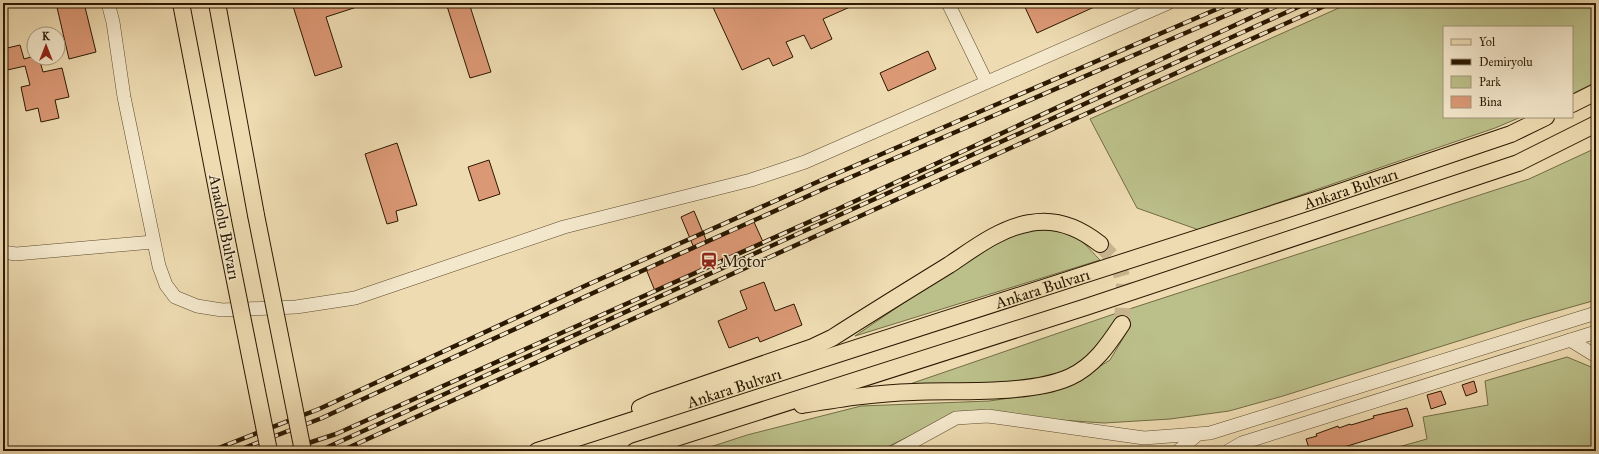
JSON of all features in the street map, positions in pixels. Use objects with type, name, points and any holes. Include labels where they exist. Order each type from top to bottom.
[{"type":"main road","name":"Anadolu Bulvarı","points":[[181,3],[269,451]]},
{"type":"main road","name":"Anadolu Bulvarı","points":[[216,3],[303,451]]},
{"type":"main road","points":[[1573,104],[1596,92]]},
{"type":"main road","name":"Ankara Bulvarı","points":[[537,451],[1325,197],[1511,134],[1544,118]]},
{"type":"main road","name":"Ankara Bulvarı","points":[[635,451],[1086,307],[1518,163],[1596,124]]},
{"type":"main road","points":[[592,433],[653,402],[813,347],[832,338],[979,246],[1016,226],[1030,222],[1055,222],[1079,229],[1100,244]]},
{"type":"main road","points":[[668,451],[706,439],[741,416],[875,394],[993,390],[1047,385],[1070,377],[1086,368],[1109,343],[1122,324]]},
{"type":"street","points":[[108,3],[113,22],[124,97],[158,266],[166,285],[175,297],[197,306],[222,310],[296,307],[355,298],[564,227],[751,180],[805,162],[986,81],[1168,3]]},
{"type":"street","points":[[948,3],[986,81]]},
{"type":"street","points":[[3,252],[16,254],[152,242]]},
{"type":"street","points":[[896,451],[956,418],[988,416],[1144,438],[1210,433],[1258,417],[1415,371],[1596,313]]},
{"type":"street","points":[[1228,451],[1242,443],[1596,332]]},
{"type":"street","points":[[1570,340],[1596,356]]},
{"type":"street","points":[[1178,451],[1197,435]]},
{"type":"green space","points":[[1350,3],[1596,3],[1596,82],[1573,94],[1573,26],[1443,26],[1443,118],[1519,118],[1495,128],[1199,230],[1137,208],[1090,119]]},
{"type":"green space","points":[[1596,148],[1596,300],[1522,321],[1283,396],[1229,411],[1170,419],[1104,423],[957,413],[879,451],[698,451],[747,435],[861,406],[989,401],[1053,392],[1083,377],[1110,360],[1131,325],[1114,324],[1088,356],[1064,372],[1037,379],[984,384],[907,385],[1114,314],[1529,179]]},
{"type":"green space","points":[[1042,229],[1062,232],[1075,236],[1100,260],[855,336],[943,276],[1007,236]]},
{"type":"green space","points":[[1567,357],[1596,369],[1596,451],[1384,451],[1427,439],[1423,417],[1488,405],[1485,381]]},
{"type":"building","points":[[56,3],[84,3],[96,52],[69,59],[66,46],[66,26],[61,26]]},
{"type":"building","points":[[292,3],[363,3],[363,5],[326,17],[342,67],[315,76]]},
{"type":"building","points":[[446,3],[469,3],[491,72],[470,78]]},
{"type":"building","points":[[711,3],[859,3],[823,19],[832,39],[811,49],[804,35],[786,42],[793,57],[773,66],[769,58],[742,70]]},
{"type":"building","points":[[1023,3],[1103,3],[1037,33]]},
{"type":"building","points":[[20,45],[24,59],[26,58],[26,66],[41,66],[43,72],[62,68],[69,97],[55,100],[59,118],[41,122],[38,108],[26,111],[21,87],[30,85],[25,66],[3,71],[3,49]]},
{"type":"building","points":[[928,51],[936,69],[888,91],[880,73]]},
{"type":"building","points":[[397,143],[417,205],[396,211],[398,221],[387,224],[365,154]]},
{"type":"building","points":[[489,160],[500,194],[479,201],[468,167]]},
{"type":"building","points":[[694,211],[707,242],[754,222],[764,244],[655,291],[646,269],[694,248],[681,217]]},
{"type":"building","points":[[764,282],[775,311],[794,304],[802,325],[760,342],[758,337],[729,348],[718,321],[747,309],[740,291]]},
{"type":"building","points":[[1474,381],[1477,392],[1466,396],[1462,385]]},
{"type":"building","points":[[1441,391],[1446,404],[1431,409],[1427,395]]},
{"type":"building","points":[[1407,408],[1413,426],[1331,451],[1310,451],[1306,439],[1317,436],[1316,434],[1338,426],[1339,428],[1374,418],[1373,416]]},
{"type":"tunnel","points":[[1100,244],[1118,263],[1124,284],[1122,324]]},
{"type":"railway","points":[[211,451],[319,409],[589,284],[824,179],[1231,3]]},
{"type":"railway","points":[[236,451],[322,418],[828,187],[1255,3]]},
{"type":"railway","points":[[284,451],[336,434],[838,209],[1283,3]]},
{"type":"railway","points":[[319,451],[1307,3]]},
{"type":"railway","points":[[341,451],[1331,3]]},
{"type":"place","name":"Motor","points":[[709,261]]}]
